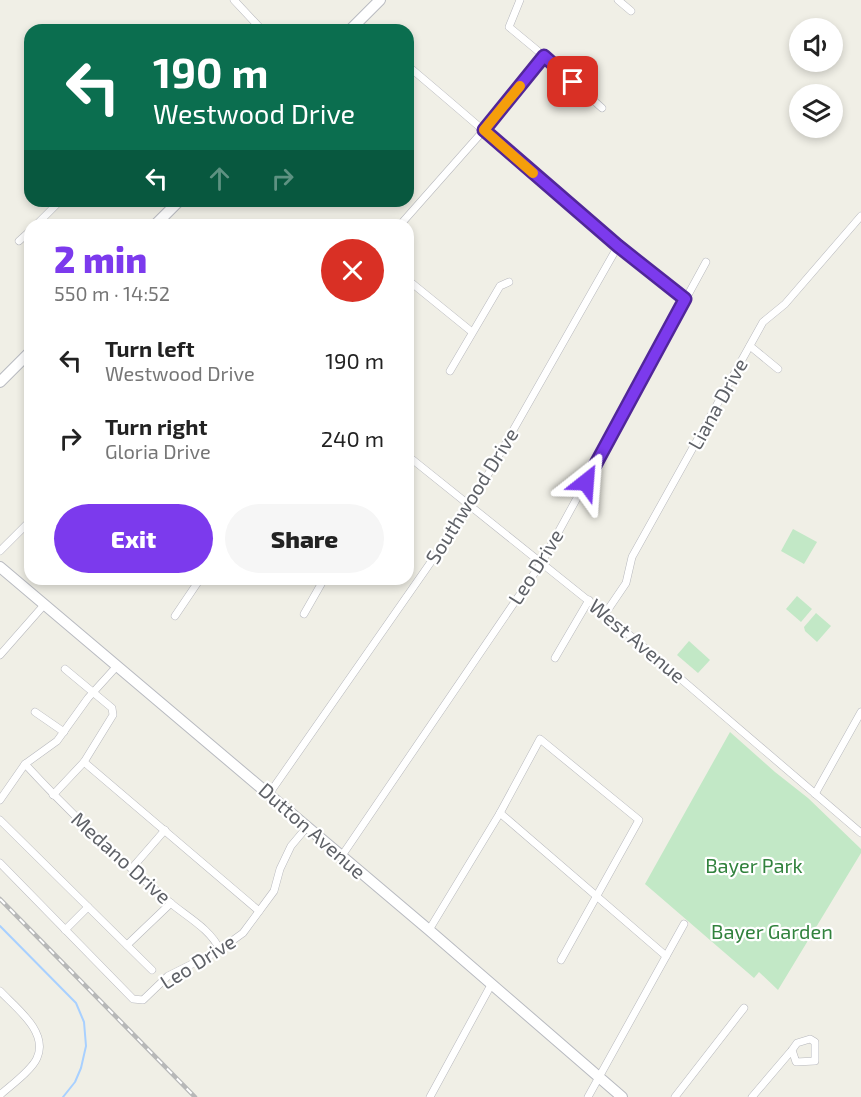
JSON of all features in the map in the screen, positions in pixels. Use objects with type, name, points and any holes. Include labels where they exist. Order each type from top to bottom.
[{"type":"main road","points":[[360,24],[380,0]]},
{"type":"main road","points":[[161,219],[173,207]]},
{"type":"main road","points":[[0,382],[24,358]]},
{"type":"main road","name":"Dutton Avenue","points":[[0,567],[429,930],[622,1097]]},
{"type":"street","points":[[234,0],[256,24]]},
{"type":"street","points":[[520,0],[509,27],[602,108]]},
{"type":"street","points":[[618,0],[630,12]]},
{"type":"street","points":[[405,219],[484,130],[544,56]]},
{"type":"street","points":[[414,71],[618,246],[685,299]]},
{"type":"street","points":[[42,219],[54,207]]},
{"type":"street","name":"Liana Drive","points":[[605,614],[626,583],[632,557],[763,322],[785,304],[861,216]]},
{"type":"street","points":[[19,241],[24,236]]},
{"type":"street","name":"Southwood Drive","points":[[269,794],[470,506],[618,246]]},
{"type":"street","name":"Leo Drive","points":[[341,856],[542,562],[706,262]]},
{"type":"street","points":[[450,372],[500,286],[509,282]]},
{"type":"street","points":[[414,285],[472,332]]},
{"type":"street","points":[[750,346],[778,369]]},
{"type":"street","name":"West Avenue","points":[[414,461],[589,600],[861,833]]},
{"type":"street","points":[[0,551],[24,526]]},
{"type":"street","points":[[175,616],[196,585]]},
{"type":"street","points":[[304,614],[321,585]]},
{"type":"street","points":[[555,658],[589,600]]},
{"type":"street","points":[[0,655],[44,605]]},
{"type":"street","points":[[0,800],[24,764],[54,744],[117,666]]},
{"type":"street","points":[[53,795],[84,762],[113,715],[112,708],[65,669]]},
{"type":"street","points":[[36,712],[64,732]]},
{"type":"street","points":[[815,794],[861,712]]},
{"type":"street","points":[[429,930],[500,813],[540,739],[639,820],[561,960]]},
{"type":"street","points":[[84,762],[259,911]]},
{"type":"street","name":"Medano Drive","points":[[24,764],[53,795],[132,868],[214,938],[220,950]]},
{"type":"street","points":[[500,813],[666,956]]},
{"type":"street","points":[[0,820],[152,970]]},
{"type":"street","name":"Leo Drive","points":[[65,930],[133,999],[142,1000],[168,976],[220,950],[243,933],[274,891],[280,869],[291,846],[307,827]]},
{"type":"street","points":[[132,868],[165,830]]},
{"type":"street","points":[[0,863],[65,930],[88,907]]},
{"type":"street","points":[[127,945],[171,903]]},
{"type":"street","points":[[588,1097],[684,924]]},
{"type":"street","points":[[430,1097],[491,985]]},
{"type":"street","points":[[0,991],[33,1027],[38,1036],[39,1047],[38,1058],[0,1095]]},
{"type":"street","points":[[675,1097],[744,1008]]},
{"type":"street","points":[[753,1097],[792,1050]]},
{"type":"green space","points":[[793,529],[817,542],[804,564],[781,551]]},
{"type":"green space","points":[[797,596],[812,609],[801,622],[786,609]]},
{"type":"green space","points":[[816,613],[831,626],[817,642],[805,631],[804,627]]},
{"type":"green space","points":[[689,641],[710,660],[698,673],[677,655]]},
{"type":"green space","name":"Bayer Park","points":[[730,732],[808,798],[861,849],[861,853],[778,990],[759,972],[754,978],[645,884]]},
{"type":"waterway","points":[[0,926],[76,1003],[84,1022],[86,1046],[81,1068],[75,1082],[63,1097]]},
{"type":"railway","points":[[0,899],[195,1097]]},
{"type":"slow traffic","points":[[520,86],[484,130],[533,173]]},
{"type":"route","points":[[573,82],[544,56],[484,130],[618,246],[685,299],[586,482]]},
{"type":"park label","name":"Bayer Garden","points":[[772,932]]}]
